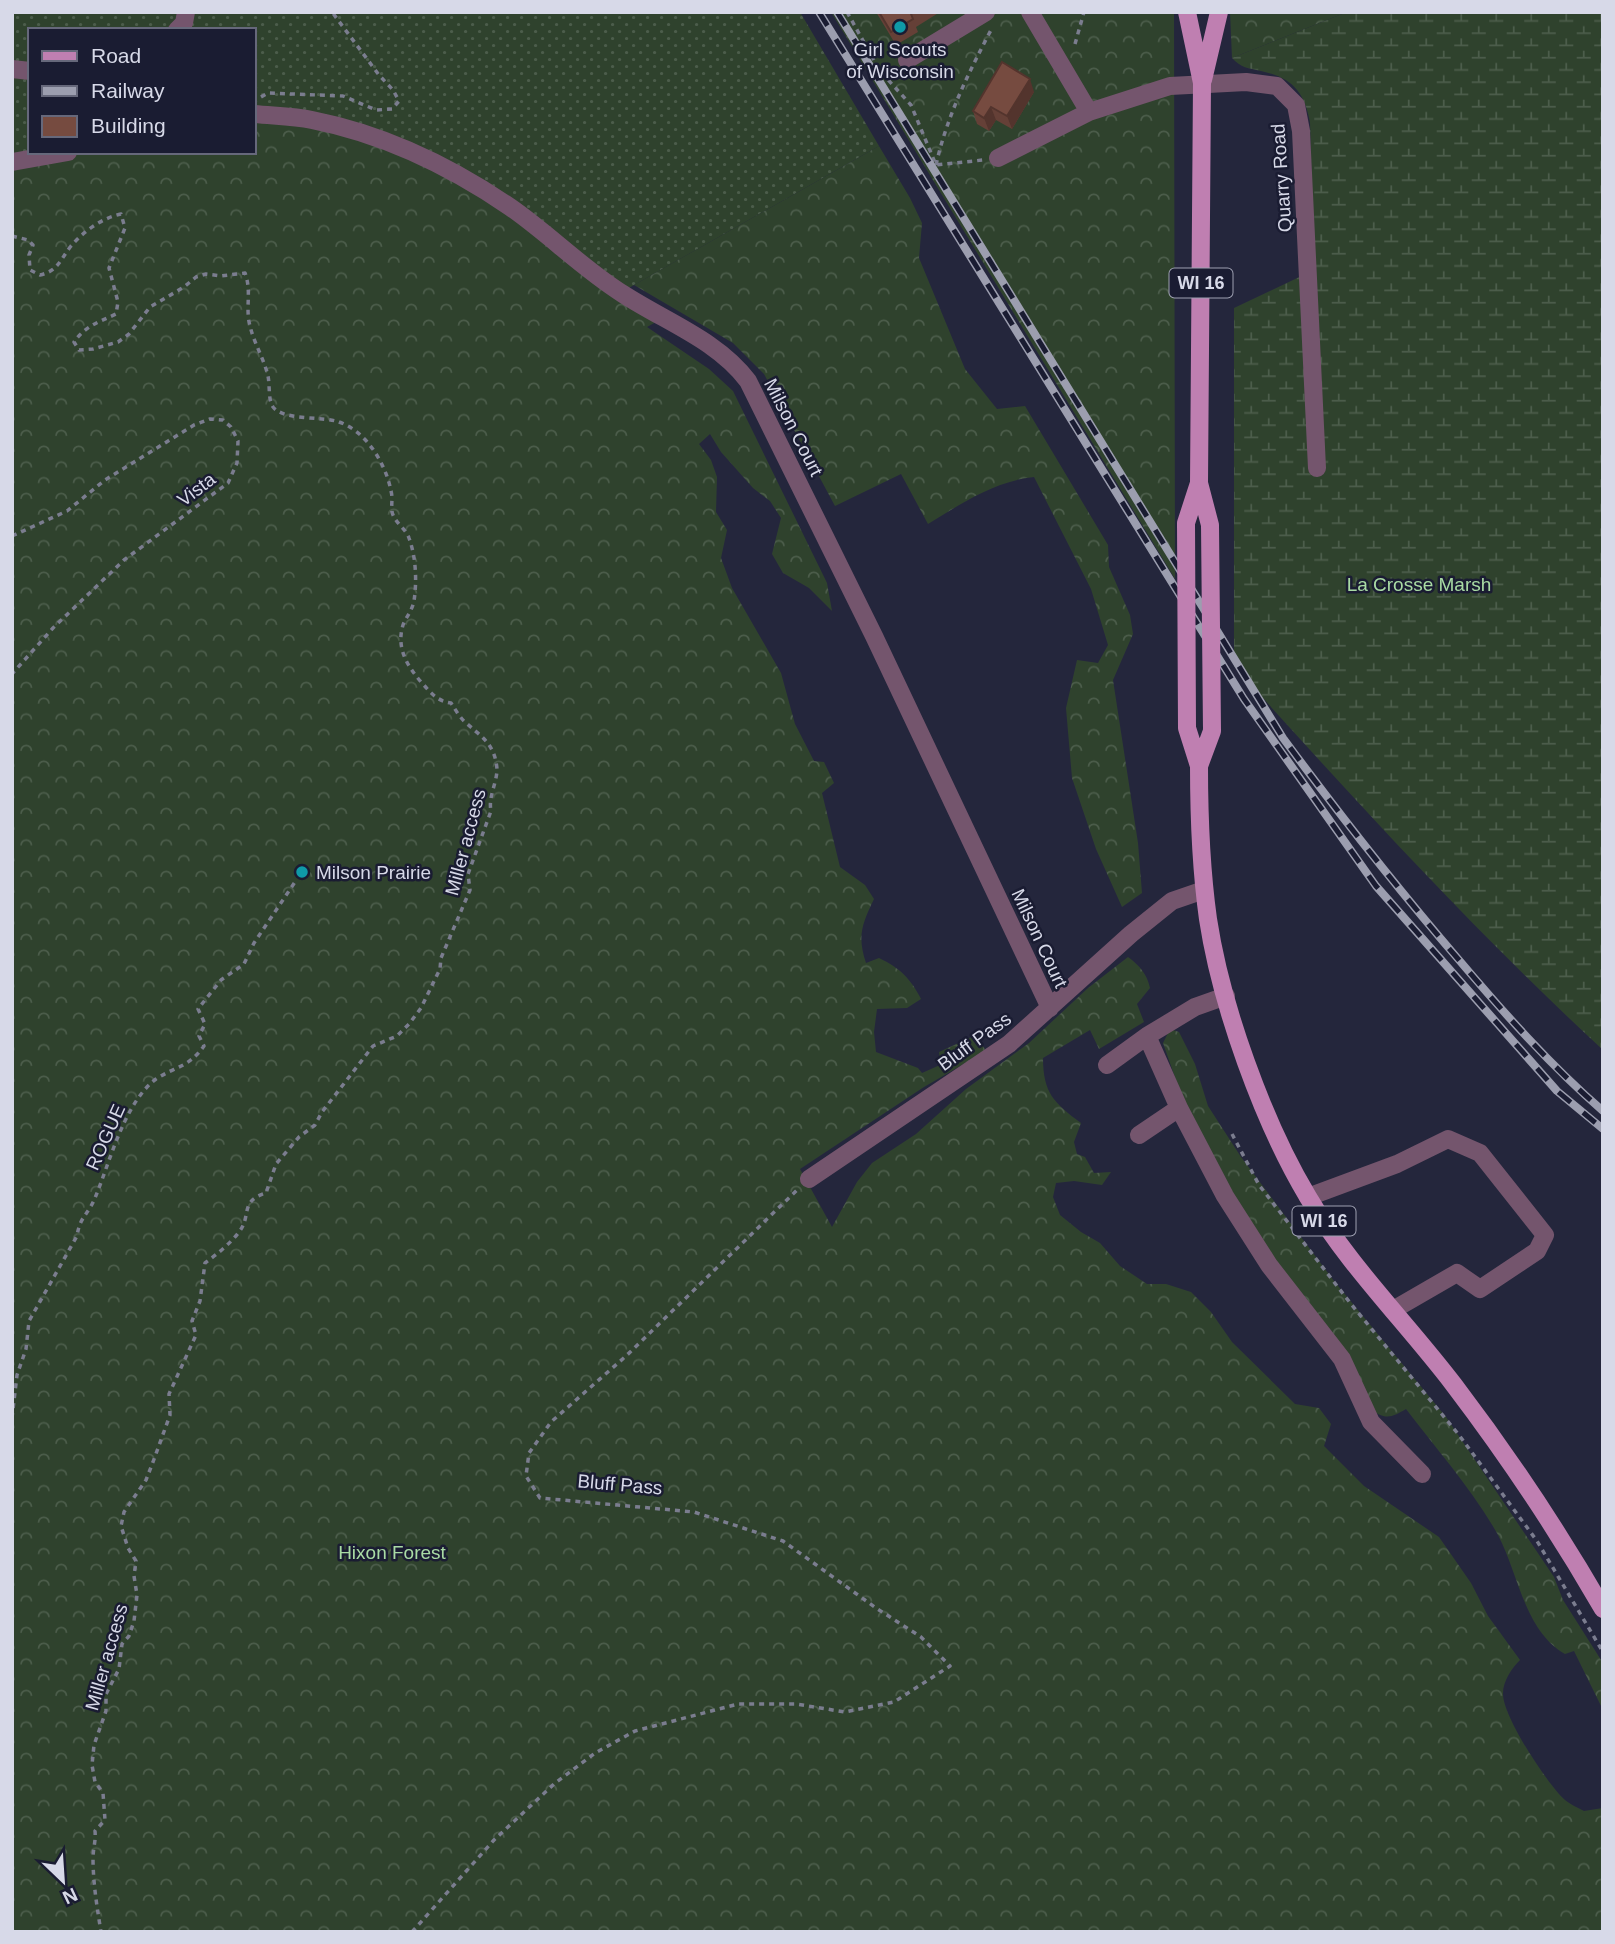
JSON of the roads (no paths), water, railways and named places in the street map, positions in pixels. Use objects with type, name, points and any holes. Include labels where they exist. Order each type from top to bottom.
[{"type":"main road","name":"WI 16","points":[[1187,12],[1202,83],[1199,484],[1210,525],[1212,731],[1199,766]]},
{"type":"main road","name":"WI 16","points":[[1202,83],[1219,12]]},
{"type":"main road","name":"WI 16","points":[[1199,484],[1186,523],[1187,728],[1199,766],[1204,891],[1216,960],[1243,1050],[1263,1104],[1308,1197],[1339,1243],[1454,1385],[1501,1450],[1544,1512],[1603,1609]]},
{"type":"street","points":[[179,28],[184,23],[186,12]]},
{"type":"street","points":[[1030,12],[1089,112]]},
{"type":"street","points":[[907,60],[990,18]]},
{"type":"street","name":"Quarry Road","points":[[998,158],[1089,112],[1170,86],[1246,82],[1278,86],[1296,105],[1301,131],[1317,468]]},
{"type":"street","name":"Milson Court","points":[[256,107],[384,139],[452,171],[510,207],[620,293],[690,333],[735,363],[748,381],[874,636],[1050,1008]]},
{"type":"street","points":[[12,162],[57,154]]},
{"type":"street","name":"Bluff Pass","points":[[809,1179],[1009,1044],[1131,934],[1172,901],[1204,891]]},
{"type":"street","points":[[1107,1065],[1147,1036],[1195,1007],[1226,996]]},
{"type":"street","points":[[1147,1036],[1179,1108],[1225,1196],[1269,1265],[1342,1359],[1371,1422],[1422,1474]]},
{"type":"street","points":[[1139,1135],[1179,1108]]},
{"type":"street","points":[[1308,1197],[1397,1164],[1448,1139],[1480,1153],[1545,1235],[1537,1251],[1480,1289],[1457,1273],[1393,1310]]},
{"type":"railway","points":[[819,12],[1244,699],[1376,886],[1557,1091],[1603,1129]]},
{"type":"railway","points":[[837,12],[1283,738],[1413,906],[1476,980],[1546,1057],[1603,1111]]},
{"type":"place","name":"Girl Scouts of Wisconsin","points":[[900,27]]},
{"type":"place","name":"Milson Prairie","points":[[302,872]]},
{"type":"park label","name":"La Crosse Marsh","points":[[1419,584]]},
{"type":"park label","name":"Hixon Forest","points":[[392,1552]]}]
